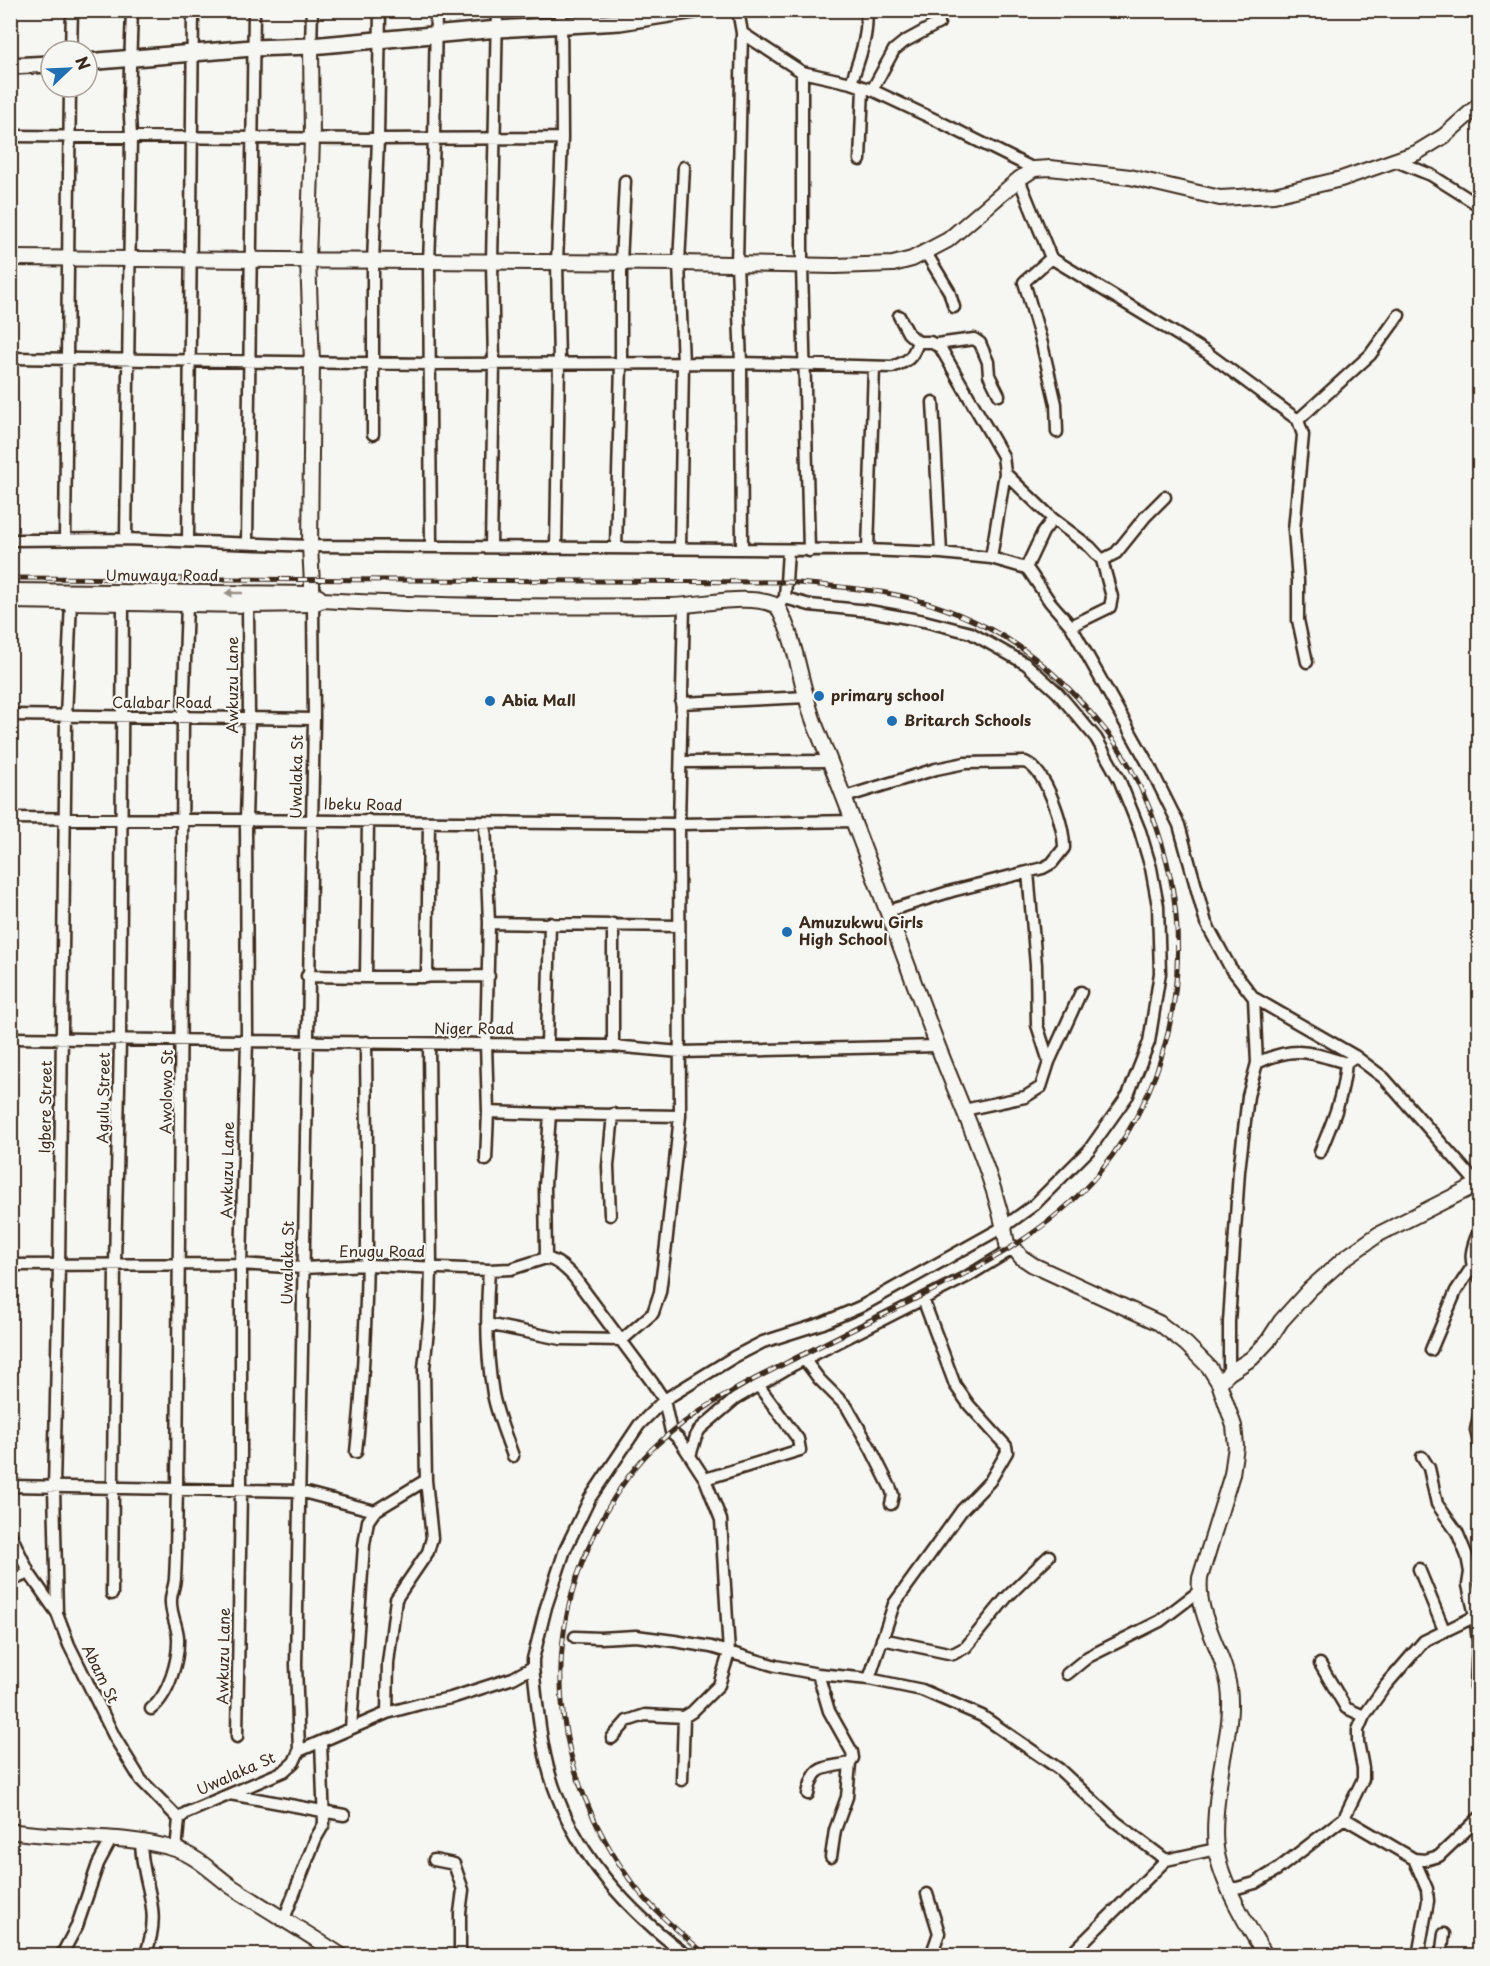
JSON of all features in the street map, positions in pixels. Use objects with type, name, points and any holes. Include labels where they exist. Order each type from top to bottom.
[{"type":"main road","points":[[99,61],[252,48],[311,46],[498,29],[561,18],[695,10]]},
{"type":"main road","points":[[10,66],[39,65]]},
{"type":"street","points":[[71,39],[72,10]]},
{"type":"street","points":[[126,539],[132,10]]},
{"type":"street","points":[[188,541],[194,10]]},
{"type":"street","points":[[247,543],[254,10]]},
{"type":"street","points":[[312,10],[312,139],[308,260],[312,362],[310,546],[317,599],[412,606],[490,607],[684,606],[750,600],[869,611],[924,621],[971,633],[1026,664],[1056,692],[1096,738],[1119,779],[1140,831],[1151,868],[1159,917],[1160,973],[1149,1042],[1128,1095],[1089,1150],[1035,1205],[1005,1226],[860,1307],[823,1323],[763,1342],[664,1400],[639,1425],[626,1443],[585,1508],[564,1550],[533,1659],[539,1717],[557,1797],[568,1822],[588,1854],[619,1894],[640,1917],[688,1956]]},
{"type":"street","points":[[373,434],[373,262],[380,10]]},
{"type":"street","points":[[431,546],[429,261],[436,10]]},
{"type":"street","points":[[492,547],[494,363],[492,262],[497,10]]},
{"type":"street","points":[[738,10],[742,33],[737,264],[741,363],[742,549]]},
{"type":"street","points":[[851,83],[867,26],[866,10]]},
{"type":"street","points":[[556,548],[559,363],[557,262],[562,138],[561,18]]},
{"type":"street","points":[[860,160],[868,89],[894,50],[939,23]]},
{"type":"street","points":[[742,33],[802,72],[868,89],[940,122],[1034,170]]},
{"type":"street","points":[[802,72],[802,265],[806,365],[808,551]]},
{"type":"street","points":[[65,539],[70,99]]},
{"type":"street","points":[[10,258],[893,264],[912,260],[948,240],[1019,179],[1034,170],[1050,168],[1130,177],[1220,198],[1274,195],[1341,179],[1424,149],[1444,136],[1479,104]]},
{"type":"street","points":[[10,136],[312,139],[562,138]]},
{"type":"street","points":[[1396,161],[1431,175],[1479,206]]},
{"type":"street","points":[[680,549],[683,364],[679,263],[684,167]]},
{"type":"street","points":[[1019,179],[1051,258],[1206,352],[1298,420],[1303,435],[1294,530],[1299,620],[1306,662]]},
{"type":"street","points":[[616,548],[621,263],[625,181]]},
{"type":"street","points":[[926,253],[949,291],[954,307]]},
{"type":"street","points":[[1051,258],[1028,277],[1024,282],[1024,287],[1041,340],[1053,394],[1057,432]]},
{"type":"street","points":[[1298,420],[1370,355],[1399,315]]},
{"type":"street","points":[[899,316],[908,333],[918,342],[937,344],[974,339],[980,343],[988,362],[989,375],[999,395]]},
{"type":"street","points":[[10,358],[431,364],[741,363],[892,367],[908,361],[914,354],[918,342]]},
{"type":"street","points":[[937,344],[957,373],[1003,456],[1005,473],[991,558]]},
{"type":"street","points":[[868,550],[874,367]]},
{"type":"street","points":[[933,402],[941,553]]},
{"type":"street","points":[[1005,473],[1053,519],[1090,547],[1102,560],[1112,597],[1110,607],[1071,626]]},
{"type":"street","points":[[1102,560],[1116,554],[1145,517],[1165,497]]},
{"type":"street","points":[[1026,568],[1043,532],[1053,519]]},
{"type":"street","points":[[10,540],[126,539],[310,546],[868,550],[991,558],[1026,568],[1050,602],[1071,626],[1151,770],[1179,825],[1206,923],[1230,967],[1254,998],[1350,1060],[1383,1078],[1478,1184],[1379,1234],[1345,1258],[1303,1297],[1252,1358],[1224,1378]]},
{"type":"street","points":[[788,551],[781,602],[814,721],[855,821],[938,1046],[983,1156],[1005,1226],[1008,1249],[1014,1248]]},
{"type":"street","name":"Umuwaya Road","points":[[10,591],[317,599]]},
{"type":"street","name":"Umuwaya Road","points":[[10,601],[248,605],[317,599]]},
{"type":"street","name":"Uwalaka St","points":[[179,1819],[186,1813],[284,1770],[294,1762],[299,1751],[296,1664],[317,599]]},
{"type":"street","name":"Igbere Street","points":[[57,1613],[54,1488],[64,819],[71,601]]},
{"type":"street","name":"Agulu Street","points":[[112,1594],[120,1041],[123,602]]},
{"type":"street","name":"Awolowo St","points":[[151,1709],[160,1700],[176,1666],[178,1635],[171,1612],[170,1598],[175,1581],[177,1489],[183,718],[187,604]]},
{"type":"street","name":"Awkuzu Lane","points":[[237,1737],[241,1491],[241,1264],[247,1040],[248,605]]},
{"type":"street","points":[[487,1324],[561,1339],[622,1340],[653,1312],[660,1292],[680,1116],[678,926],[684,606]]},
{"type":"street","points":[[681,703],[807,697]]},
{"type":"street","name":"Calabar Road","points":[[10,715],[314,719]]},
{"type":"street","points":[[681,762],[830,761]]},
{"type":"street","points":[[845,797],[936,769],[965,763],[1025,762],[1041,775],[1061,825],[1064,848],[1052,863],[1043,868],[952,891],[888,911]]},
{"type":"street","name":"Ibeku Road","points":[[10,818],[679,824],[855,821]]},
{"type":"street","points":[[366,977],[368,820]]},
{"type":"street","points":[[427,977],[429,822]]},
{"type":"street","points":[[485,822],[489,923],[486,1160]]},
{"type":"street","points":[[1028,872],[1036,965],[1037,1025],[1049,1062]]},
{"type":"street","points":[[489,923],[550,922],[678,926]]},
{"type":"street","points":[[547,1045],[550,922]]},
{"type":"street","points":[[613,924],[613,1046]]},
{"type":"street","points":[[308,976],[489,976]]},
{"type":"street","points":[[964,1110],[1025,1097],[1041,1087],[1049,1062],[1081,992]]},
{"type":"street","points":[[1254,998],[1257,1063],[1248,1096],[1239,1171],[1224,1378],[1236,1446],[1232,1474],[1200,1578],[1198,1592],[1203,1615],[1223,1662],[1229,1689],[1229,1714],[1220,1774],[1216,1849],[1229,1888],[1266,1956]]},
{"type":"street","name":"Niger Road","points":[[10,1038],[613,1046],[680,1052],[938,1046]]},
{"type":"street","points":[[356,1452],[361,1406],[368,1265],[366,1042]]},
{"type":"street","points":[[387,1713],[388,1663],[396,1599],[428,1552],[432,1538],[426,1480],[424,1368],[430,1311],[431,1266],[429,1044]]},
{"type":"street","points":[[1257,1063],[1273,1055],[1310,1052],[1350,1060]]},
{"type":"street","points":[[1320,1152],[1337,1111],[1350,1060]]},
{"type":"street","points":[[488,1112],[680,1116]]},
{"type":"street","points":[[550,1114],[545,1186],[546,1258],[562,1265],[574,1277],[664,1400],[671,1432],[679,1438],[705,1479],[721,1520],[729,1653],[719,1685],[684,1717],[645,1715],[627,1721],[612,1738]]},
{"type":"street","points":[[610,1215],[608,1166],[613,1114]]},
{"type":"street","points":[[1479,1228],[1471,1254],[1472,1268],[1479,1278]]},
{"type":"street","points":[[1014,1248],[1021,1257],[1033,1265],[1159,1323],[1224,1378]]},
{"type":"street","points":[[690,1456],[700,1429],[735,1399],[804,1359],[923,1299],[1014,1248]]},
{"type":"street","name":"Enugu Road","points":[[10,1265],[241,1264],[303,1268],[368,1265],[489,1270],[511,1269],[546,1258]]},
{"type":"street","points":[[1431,1350],[1456,1291],[1472,1268]]},
{"type":"street","points":[[489,1270],[488,1357],[494,1396],[513,1456]]},
{"type":"street","points":[[869,1678],[894,1604],[962,1510],[990,1481],[1007,1452],[1006,1446],[969,1405],[955,1385],[923,1299]]},
{"type":"street","points":[[804,1359],[819,1379],[847,1407],[858,1425],[891,1489],[893,1495],[891,1504]]},
{"type":"street","points":[[705,1479],[800,1450],[798,1440],[758,1385]]},
{"type":"street","points":[[1479,1411],[1476,1430],[1479,1449]]},
{"type":"street","points":[[1422,1457],[1429,1468],[1437,1504],[1457,1532],[1467,1556],[1470,1572],[1468,1586],[1477,1614],[1476,1687],[1479,1718]]},
{"type":"street","points":[[351,1728],[364,1545],[368,1521],[375,1510],[426,1480]]},
{"type":"street","points":[[10,1486],[299,1491],[375,1510]]},
{"type":"street","name":"Abam St","points":[[10,1533],[29,1573],[57,1613],[69,1645],[115,1738],[141,1780],[179,1819]]},
{"type":"street","points":[[882,1639],[953,1654],[958,1652],[966,1647],[1006,1598],[1049,1556]]},
{"type":"street","points":[[1419,1569],[1444,1630]]},
{"type":"street","points":[[10,1581],[29,1573]]},
{"type":"street","points":[[1067,1674],[1088,1657],[1160,1621],[1198,1592]]},
{"type":"street","points":[[1229,1888],[1255,1883],[1278,1869],[1344,1818],[1363,1779],[1364,1768],[1358,1742],[1358,1730],[1364,1716],[1417,1647],[1431,1636],[1477,1614]]},
{"type":"street","points":[[575,1638],[636,1636],[711,1647],[776,1666],[818,1674],[869,1678],[922,1690],[982,1716],[1059,1768],[1116,1822],[1166,1860]]},
{"type":"street","points":[[1320,1664],[1346,1708],[1364,1716]]},
{"type":"street","points":[[299,1751],[387,1713],[460,1695],[513,1678],[533,1667]]},
{"type":"street","points":[[818,1674],[829,1712],[852,1752],[853,1758],[850,1763],[846,1797],[835,1830],[831,1857]]},
{"type":"street","points":[[682,1780],[684,1717]]},
{"type":"street","points":[[284,1919],[324,1824],[321,1742]]},
{"type":"street","points":[[808,1794],[814,1773],[820,1769],[850,1763]]},
{"type":"street","points":[[229,1794],[344,1815]]},
{"type":"street","points":[[1344,1818],[1414,1859],[1425,1860],[1439,1857],[1479,1817]]},
{"type":"street","points":[[176,1850],[179,1819]]},
{"type":"street","points":[[10,1831],[39,1836],[112,1838],[176,1850],[197,1860],[230,1885],[342,1956]]},
{"type":"street","points":[[61,1956],[77,1926],[98,1864],[112,1838]]},
{"type":"street","points":[[141,1842],[141,1861],[151,1893],[154,1916],[153,1936],[146,1956]]},
{"type":"street","points":[[1069,1956],[1166,1860],[1216,1849]]},
{"type":"street","points":[[1414,1859],[1427,1889],[1428,1901],[1418,1956]]},
{"type":"street","points":[[434,1860],[454,1864],[463,1890],[460,1913],[460,1956]]},
{"type":"street","points":[[927,1894],[939,1933],[931,1956]]},
{"type":"street","points":[[1441,1956],[1444,1934]]},
{"type":"railway","points":[[10,578],[787,582],[881,592],[913,599],[960,615],[990,629],[1024,650],[1051,672],[1100,723],[1134,775],[1151,812],[1166,858],[1175,906],[1177,953],[1174,1001],[1164,1047],[1148,1092],[1126,1134],[1098,1174],[1078,1196],[1032,1234],[981,1265],[749,1382],[710,1404],[674,1430],[642,1459],[617,1494],[602,1518],[574,1587],[564,1631],[561,1674],[564,1717],[572,1759],[586,1801],[605,1841],[638,1891],[666,1920],[708,1956]]},
{"type":"place","name":"primary school","points":[[819,696]]},
{"type":"place","name":"Abia Mall","points":[[490,701]]},
{"type":"place","name":"Britarch Schools","points":[[892,721]]},
{"type":"place","name":"Amuzukwu Girls High School","points":[[787,932]]}]
